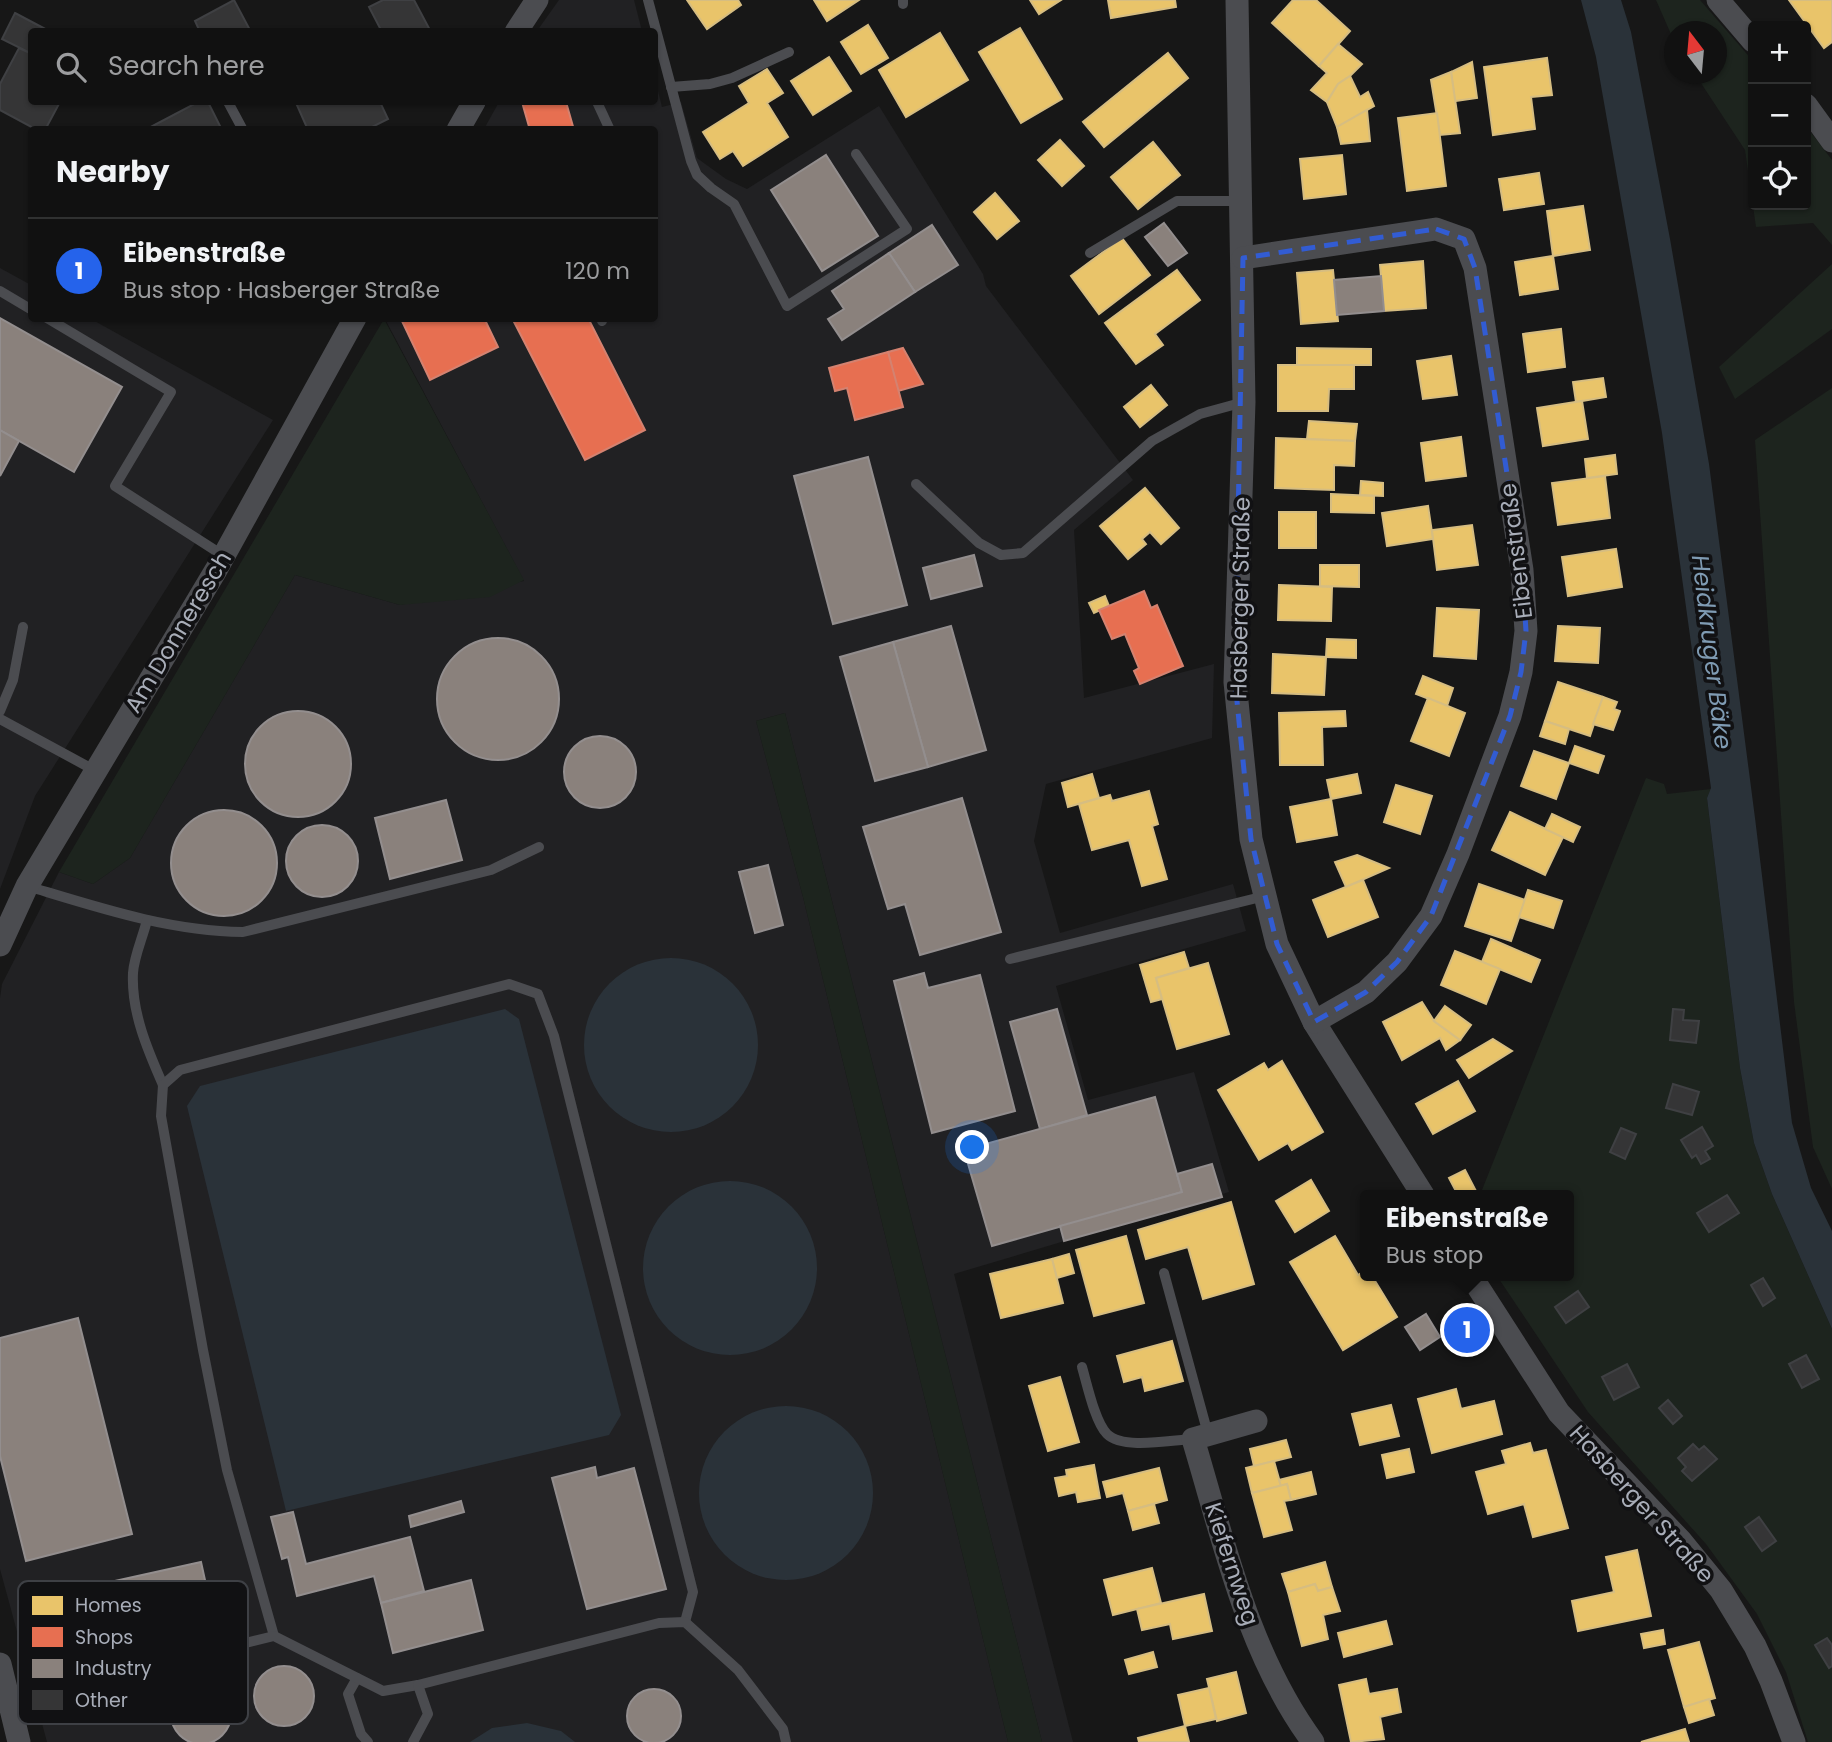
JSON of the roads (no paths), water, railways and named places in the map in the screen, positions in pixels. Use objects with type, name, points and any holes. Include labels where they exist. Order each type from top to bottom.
[{"type":"street","points":[[519,28],[537,0]]},
{"type":"street","name":"Hasberger Straße","points":[[1237,0],[1244,402],[1235,682],[1251,839],[1277,944],[1314,1022],[1420,1190]]},
{"type":"street","points":[[1717,0],[1748,35]]},
{"type":"street","points":[[460,126],[472,105]]},
{"type":"street","points":[[1811,112],[1832,141]]},
{"type":"street","name":"Eibenstraße","points":[[1243,258],[1436,229],[1464,239],[1475,268],[1522,570],[1526,631],[1521,672],[1510,716],[1458,854],[1431,916],[1397,962],[1366,992],[1314,1022]]},
{"type":"street","name":"Am Donneresch","points":[[0,945],[27,887],[224,556],[353,322]]},
{"type":"street","name":"Hasberger Straße","points":[[1474,1281],[1559,1413],[1681,1541],[1721,1590],[1755,1646],[1794,1742]]},
{"type":"street","points":[[1200,1436],[1255,1421]]},
{"type":"street","name":"Kiefernweg","points":[[1200,1436],[1250,1625],[1270,1671],[1313,1742]]},
{"type":"street","points":[[0,1664],[19,1742]]},
{"type":"lane","points":[[648,0],[655,28]]},
{"type":"lane","points":[[658,38],[697,175],[734,204],[787,306],[907,229],[856,154]]},
{"type":"lane","points":[[671,87],[710,84],[732,78],[789,52]]},
{"type":"lane","points":[[230,105],[241,126]]},
{"type":"lane","points":[[598,105],[608,126]]},
{"type":"lane","points":[[1090,253],[1177,201],[1242,201]]},
{"type":"lane","points":[[0,291],[28,308]]},
{"type":"lane","points":[[54,322],[171,392],[115,486],[224,556]]},
{"type":"lane","points":[[916,484],[979,543],[1001,555],[1023,553],[1152,441],[1200,414],[1244,402]]},
{"type":"lane","points":[[0,711],[13,680],[23,627]]},
{"type":"lane","points":[[0,719],[96,771]]},
{"type":"lane","points":[[27,887],[147,920],[225,932],[243,932],[491,870],[539,847]]},
{"type":"lane","points":[[1010,959],[1265,896]]},
{"type":"lane","points":[[147,920],[133,973],[138,1016],[163,1084],[161,1116],[205,1364],[227,1470],[274,1636]]},
{"type":"lane","points":[[163,1084],[180,1070],[509,984],[538,994],[554,1036],[693,1592],[685,1622]]},
{"type":"lane","points":[[1082,1367],[1098,1419],[1105,1433],[1114,1439],[1131,1443],[1200,1436],[1164,1273]]},
{"type":"lane","points":[[248,1642],[274,1636],[383,1691],[418,1685],[659,1623],[685,1622],[738,1670],[783,1729],[786,1742]]},
{"type":"lane","points":[[358,1678],[348,1694],[361,1734],[368,1742]]},
{"type":"lane","points":[[413,1742],[428,1714],[418,1685]]},
{"type":"lane","points":[[9,1701],[18,1699]]},
{"type":"water","name":"Heidkruger Bäke","points":[[1581,0],[1621,0],[1631,32],[1709,464],[1792,1123],[1811,1188],[1832,1231],[1832,1329],[1772,1194],[1754,1143],[1740,1068],[1707,798],[1711,788],[1662,433],[1596,57]]},
{"type":"water","points":[[671,958],[704,965],[732,984],[751,1012],[758,1045],[751,1078],[732,1106],[704,1125],[671,1132],[638,1125],[610,1106],[591,1078],[584,1045],[591,1012],[610,984],[638,965]]},
{"type":"water","points":[[505,1009],[519,1019],[621,1415],[609,1435],[286,1511],[187,1106],[200,1086]]},
{"type":"water","points":[[730,1181],[763,1188],[791,1207],[810,1235],[817,1268],[810,1301],[791,1329],[763,1348],[730,1355],[697,1348],[669,1329],[650,1301],[643,1268],[650,1235],[669,1207],[697,1188]]},
{"type":"water","points":[[786,1406],[819,1413],[847,1432],[866,1460],[873,1493],[866,1526],[847,1554],[819,1573],[786,1580],[753,1573],[725,1554],[706,1526],[699,1493],[706,1460],[725,1432],[753,1413]]},
{"type":"water","points":[[527,1723],[561,1731],[575,1742],[470,1742],[492,1728]]},
{"type":"place","name":"Eibenstraße","points":[[1467,1330]]}]
